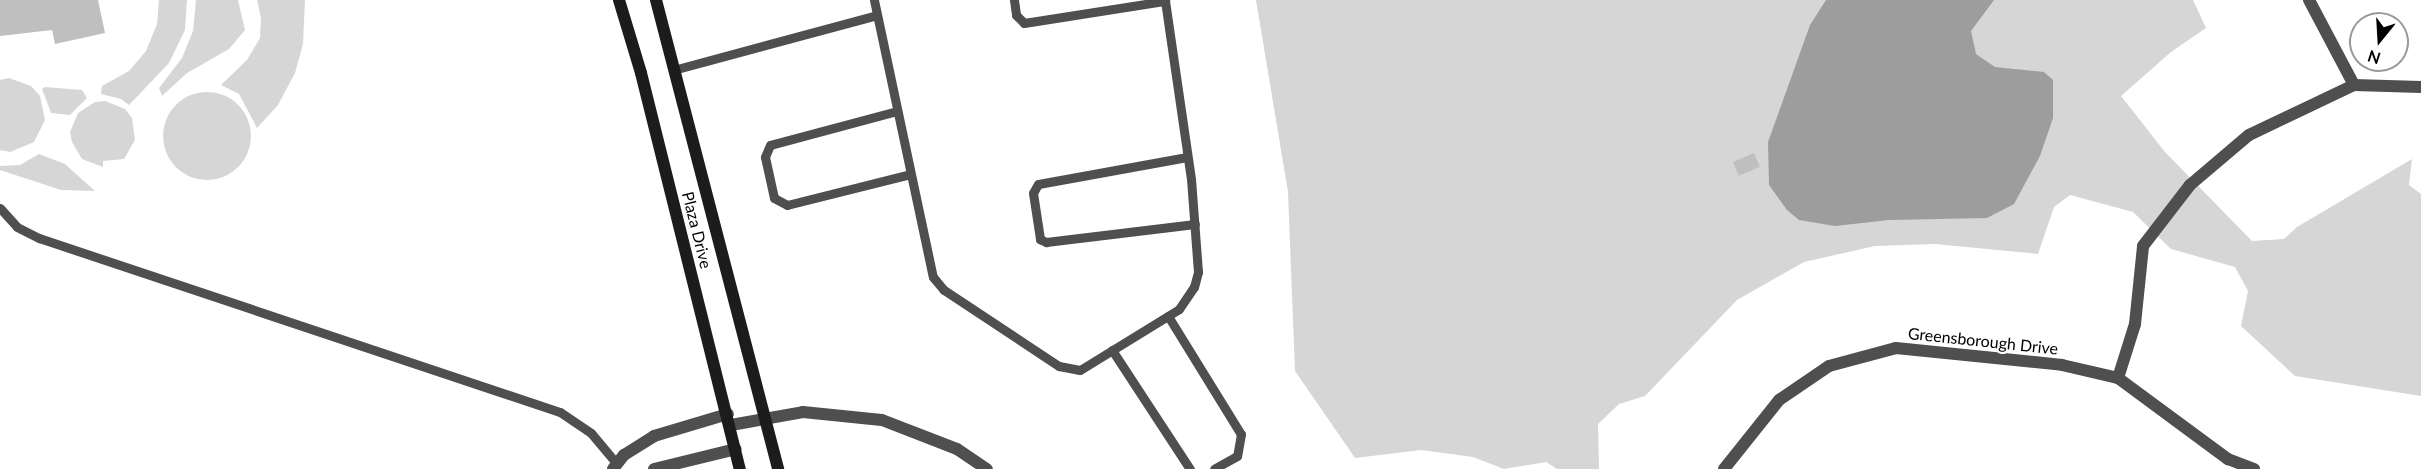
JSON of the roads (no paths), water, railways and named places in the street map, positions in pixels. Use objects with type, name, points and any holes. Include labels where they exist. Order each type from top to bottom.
[{"type":"street","name":"Plaza Drive","points":[[619,0],[729,419],[740,469]]},
{"type":"street","name":"Plaza Drive","points":[[656,0],[676,69],[778,469]]},
{"type":"street","points":[[2310,0],[2354,85]]},
{"type":"street","points":[[2118,378],[2135,324],[2143,246],[2176,200],[2249,135],[2354,85],[2421,87]]},
{"type":"street","name":"Greensborough Drive","points":[[1724,469],[1779,400],[1828,366],[1896,348],[2062,365],[2118,378],[2228,459],[2254,469]]},
{"type":"street","points":[[615,466],[624,455],[654,436],[729,419],[803,412],[882,420],[957,449],[987,469]]},
{"type":"street","points":[[654,469],[673,461],[736,449]]},
{"type":"lane","points":[[874,0],[928,264],[944,290],[1059,366],[1080,370],[1179,309],[1194,286],[1198,272],[1196,225],[1165,0],[1024,23],[1016,15],[1014,0]]},
{"type":"lane","points":[[676,69],[877,15]]},
{"type":"lane","points":[[897,111],[770,145],[765,157],[774,198],[787,205],[910,174]]},
{"type":"lane","points":[[1187,157],[1038,184],[1033,193],[1040,239],[1046,242],[1196,225]]},
{"type":"lane","points":[[0,208],[17,227],[39,238],[560,412],[591,433],[615,466]]},
{"type":"lane","points":[[1168,316],[1241,434],[1237,456],[1214,469]]},
{"type":"lane","points":[[1112,350],[1190,469]]}]
